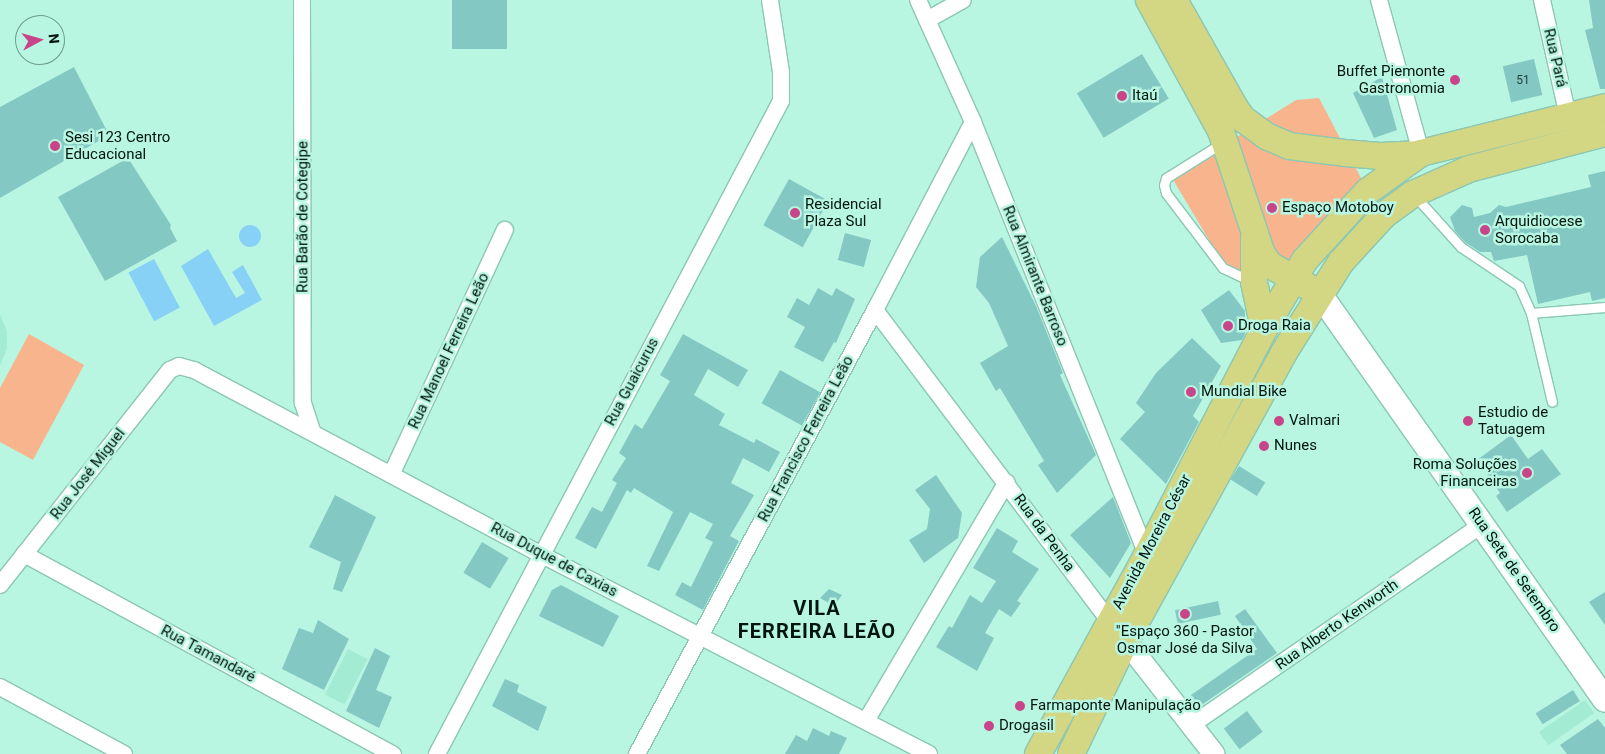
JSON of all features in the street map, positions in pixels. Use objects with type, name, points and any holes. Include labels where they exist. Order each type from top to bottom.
[{"type":"main road","points":[[1149,0],[1207,102],[1225,142],[1241,188],[1254,235],[1270,265],[1319,293]]},
{"type":"main road","points":[[1174,0],[1229,98],[1249,124],[1266,136],[1289,146]]},
{"type":"main road","points":[[1241,188],[1242,161],[1250,149],[1266,144],[1380,156],[1421,153],[1605,107]]},
{"type":"main road","points":[[1341,262],[1384,215],[1413,194],[1469,170],[1605,133]]},
{"type":"main road","points":[[1341,262],[1370,212],[1368,191],[1360,169],[1345,153]]},
{"type":"main road","name":"Avenida Moreira César","points":[[1071,754],[1147,555],[1264,329],[1293,279],[1305,260],[1368,191],[1421,153]]},
{"type":"main road","points":[[1254,235],[1254,282],[1264,329]]},
{"type":"main road","name":"Avenida Moreira César","points":[[1038,754],[1118,631],[1319,293],[1341,262]]},
{"type":"main road","name":"Rua Sete de Setembro","points":[[1319,293],[1605,700]]},
{"type":"street","name":"Rua Barão de Cotegipe","points":[[302,0],[304,403],[312,431]]},
{"type":"street","name":"Rua Guaicurus","points":[[437,754],[780,101],[781,72],[770,0]]},
{"type":"street","name":"Rua Almirante Barroso","points":[[918,0],[973,122],[1147,555]]},
{"type":"street","points":[[927,20],[963,0]]},
{"type":"street","points":[[1379,0],[1421,153]]},
{"type":"street","name":"Rua Pará","points":[[1542,0],[1568,116]]},
{"type":"street","name":"Rua Francisco Ferreira Leão","points":[[637,754],[875,310],[973,122]]},
{"type":"street","name":"Rua Manoel Ferreira Leão","points":[[392,473],[506,230]]},
{"type":"street","name":"Rua da Penha","points":[[875,310],[1118,631],[1193,724],[1214,754]]},
{"type":"street","name":"Rua Duque de Caxias","points":[[179,366],[194,370],[312,431],[542,554],[929,754]]},
{"type":"street","name":"Rua José Miguel","points":[[0,586],[170,370],[179,366]]},
{"type":"street","points":[[866,721],[1007,482]]},
{"type":"street","name":"Rua Alberto Kenworth","points":[[1193,724],[1482,525]]},
{"type":"street","name":"Rua Tamandaré","points":[[24,554],[393,754]]},
{"type":"street","points":[[0,687],[124,754]]},
{"type":"lane","points":[[1225,142],[1166,178],[1164,185],[1166,193],[1223,268],[1254,282]]},
{"type":"lane","points":[[1413,194],[1461,247],[1519,286],[1531,313],[1552,402]]},
{"type":"lane","points":[[1531,313],[1605,307]]},
{"type":"shaded area","points":[[1319,98],[1364,184],[1287,267],[1253,276],[1236,271],[1221,260],[1172,178],[1296,100]]},
{"type":"shaded area","points":[[0,314],[7,331],[7,348],[0,366]]},
{"type":"shaded area","points":[[29,334],[84,365],[33,460],[0,442],[0,388]]},
{"type":"shaded area","points":[[348,649],[368,659],[344,704],[325,694]]},
{"type":"shaded area","points":[[1585,700],[1594,713],[1548,745],[1539,732]]},
{"type":"water","points":[[250,225],[258,228],[261,236],[258,244],[250,247],[242,244],[239,236],[242,228]]},
{"type":"water","points":[[208,249],[236,298],[245,293],[232,272],[243,265],[262,300],[214,326],[181,266]]},
{"type":"water","points":[[154,259],[180,308],[154,321],[128,273]]},
{"type":"building","points":[[452,0],[507,0],[507,49],[452,49]]},
{"type":"building","points":[[1589,0],[1605,0],[1605,89],[1600,89],[1585,30],[1593,28]]},
{"type":"building","name":"Itaú","points":[[1142,54],[1169,99],[1104,138],[1077,93]]},
{"type":"building","points":[[1534,59],[1542,95],[1511,102],[1503,66]]},
{"type":"building","points":[[74,67],[109,135],[0,198],[0,107]]},
{"type":"building","points":[[1382,77],[1397,130],[1374,138],[1353,93]]},
{"type":"building","points":[[128,158],[171,225],[170,228],[177,241],[105,281],[58,197]]},
{"type":"building","points":[[1605,171],[1605,298],[1592,301],[1590,292],[1538,304],[1527,255],[1494,261],[1491,252],[1480,252],[1465,242],[1455,231],[1450,217],[1462,205],[1472,208],[1474,217],[1490,213],[1499,205],[1506,207],[1591,187],[1588,175]]},
{"type":"building","name":"Residencial Plaza Sul","points":[[789,179],[828,201],[803,247],[763,225]]},
{"type":"building","points":[[845,233],[871,240],[864,267],[838,260]]},
{"type":"building","points":[[1002,237],[1036,306],[1063,373],[1060,375],[1096,455],[1057,493],[1038,465],[1044,461],[1000,388],[996,391],[980,363],[1008,346],[989,303],[976,287],[980,257]]},
{"type":"building","points":[[818,288],[832,296],[836,288],[855,299],[836,343],[834,342],[823,362],[794,347],[805,327],[787,317],[797,298],[809,305]]},
{"type":"building","name":"Droga Raia","points":[[1229,290],[1245,311],[1245,334],[1242,340],[1221,343],[1201,310]]},
{"type":"building","points":[[683,334],[748,370],[738,387],[708,369],[694,395],[725,414],[719,425],[754,443],[756,439],[780,452],[769,472],[743,458],[731,483],[754,495],[730,536],[739,541],[703,610],[675,595],[682,582],[691,587],[713,542],[705,538],[713,524],[690,512],[659,571],[647,566],[673,512],[634,488],[631,493],[627,490],[596,549],[575,538],[592,507],[602,512],[617,483],[612,480],[626,458],[619,453],[635,424],[642,429],[670,381],[660,375]]},
{"type":"building","points":[[1192,338],[1221,366],[1193,416],[1199,422],[1166,484],[1120,439],[1145,412],[1136,403],[1156,373]]},
{"type":"building","points":[[780,370],[820,392],[802,426],[762,403]]},
{"type":"building","name":"Roma Soluções Financeiras","points":[[1511,435],[1528,459],[1542,449],[1561,474],[1507,512],[1496,496],[1500,493],[1477,460]]},
{"type":"building","points":[[1239,466],[1265,482],[1257,496],[1231,480]]},
{"type":"building","points":[[936,475],[962,513],[958,538],[924,563],[909,540],[927,529],[930,509],[915,490]]},
{"type":"building","points":[[335,495],[376,517],[342,592],[333,589],[341,562],[309,547]]},
{"type":"building","points":[[1113,497],[1131,543],[1110,578],[1070,535]]},
{"type":"building","points":[[997,528],[1018,541],[1012,552],[1039,569],[1017,601],[1021,603],[1011,617],[999,609],[985,633],[994,638],[977,671],[936,647],[949,626],[952,628],[970,595],[982,603],[996,581],[973,568]]},
{"type":"building","points":[[482,542],[509,558],[490,589],[463,573]]},
{"type":"building","points":[[561,585],[619,616],[603,647],[539,616],[552,590]]},
{"type":"building","points":[[829,589],[842,595],[834,606],[820,598]]},
{"type":"building","points":[[1605,592],[1605,625],[1589,602]]},
{"type":"building","name":"\"Espaço 360 - Pastor Osmar José da Silva","points":[[1218,601],[1221,615],[1178,624],[1175,610]]},
{"type":"building","points":[[1245,609],[1277,653],[1200,706],[1191,695],[1257,649],[1235,616]]},
{"type":"building","points":[[318,620],[349,639],[324,690],[282,669],[299,628],[313,633]]},
{"type":"building","points":[[375,648],[390,656],[376,690],[392,697],[379,728],[346,711]]},
{"type":"building","points":[[505,679],[519,685],[517,692],[547,707],[538,731],[492,706]]},
{"type":"building","points":[[1573,690],[1580,701],[1543,724],[1536,713]]},
{"type":"building","points":[[1247,711],[1263,732],[1239,749],[1224,728]]},
{"type":"building","points":[[1598,719],[1605,728],[1605,754],[1567,754],[1560,745]]},
{"type":"building","points":[[813,728],[829,736],[831,731],[847,738],[839,754],[785,754],[796,735],[807,741]]},
{"type":"place","name":"Buffet Piemonte Gastronomia","points":[[1455,80]]},
{"type":"place","name":"Itaú","points":[[1122,96]]},
{"type":"place","name":"Sesi 123 Centro Educacional","points":[[55,146]]},
{"type":"place","name":"Espaço Motoboy","points":[[1272,208]]},
{"type":"place","name":"Residencial Plaza Sul","points":[[795,213]]},
{"type":"place","name":"Arquidiocese Sorocaba","points":[[1485,230]]},
{"type":"place","name":"Droga Raia","points":[[1228,326]]},
{"type":"place","name":"Mundial Bike","points":[[1191,392]]},
{"type":"place","name":"Valmari","points":[[1279,421]]},
{"type":"place","name":"Estudio de Tatuagem","points":[[1468,421]]},
{"type":"place","name":"Nunes","points":[[1264,446]]},
{"type":"place","name":"Roma Soluções Financeiras","points":[[1527,473]]},
{"type":"place","name":"\"Espaço 360 - Pastor Osmar José da Silva","points":[[1185,614]]},
{"type":"place","name":"Farmaponte Manipulação","points":[[1020,706]]},
{"type":"place","name":"Drogasil","points":[[989,726]]},
{"type":"district","name":"VILA FERREIRA LEÃO","points":[[817,620]]}]
